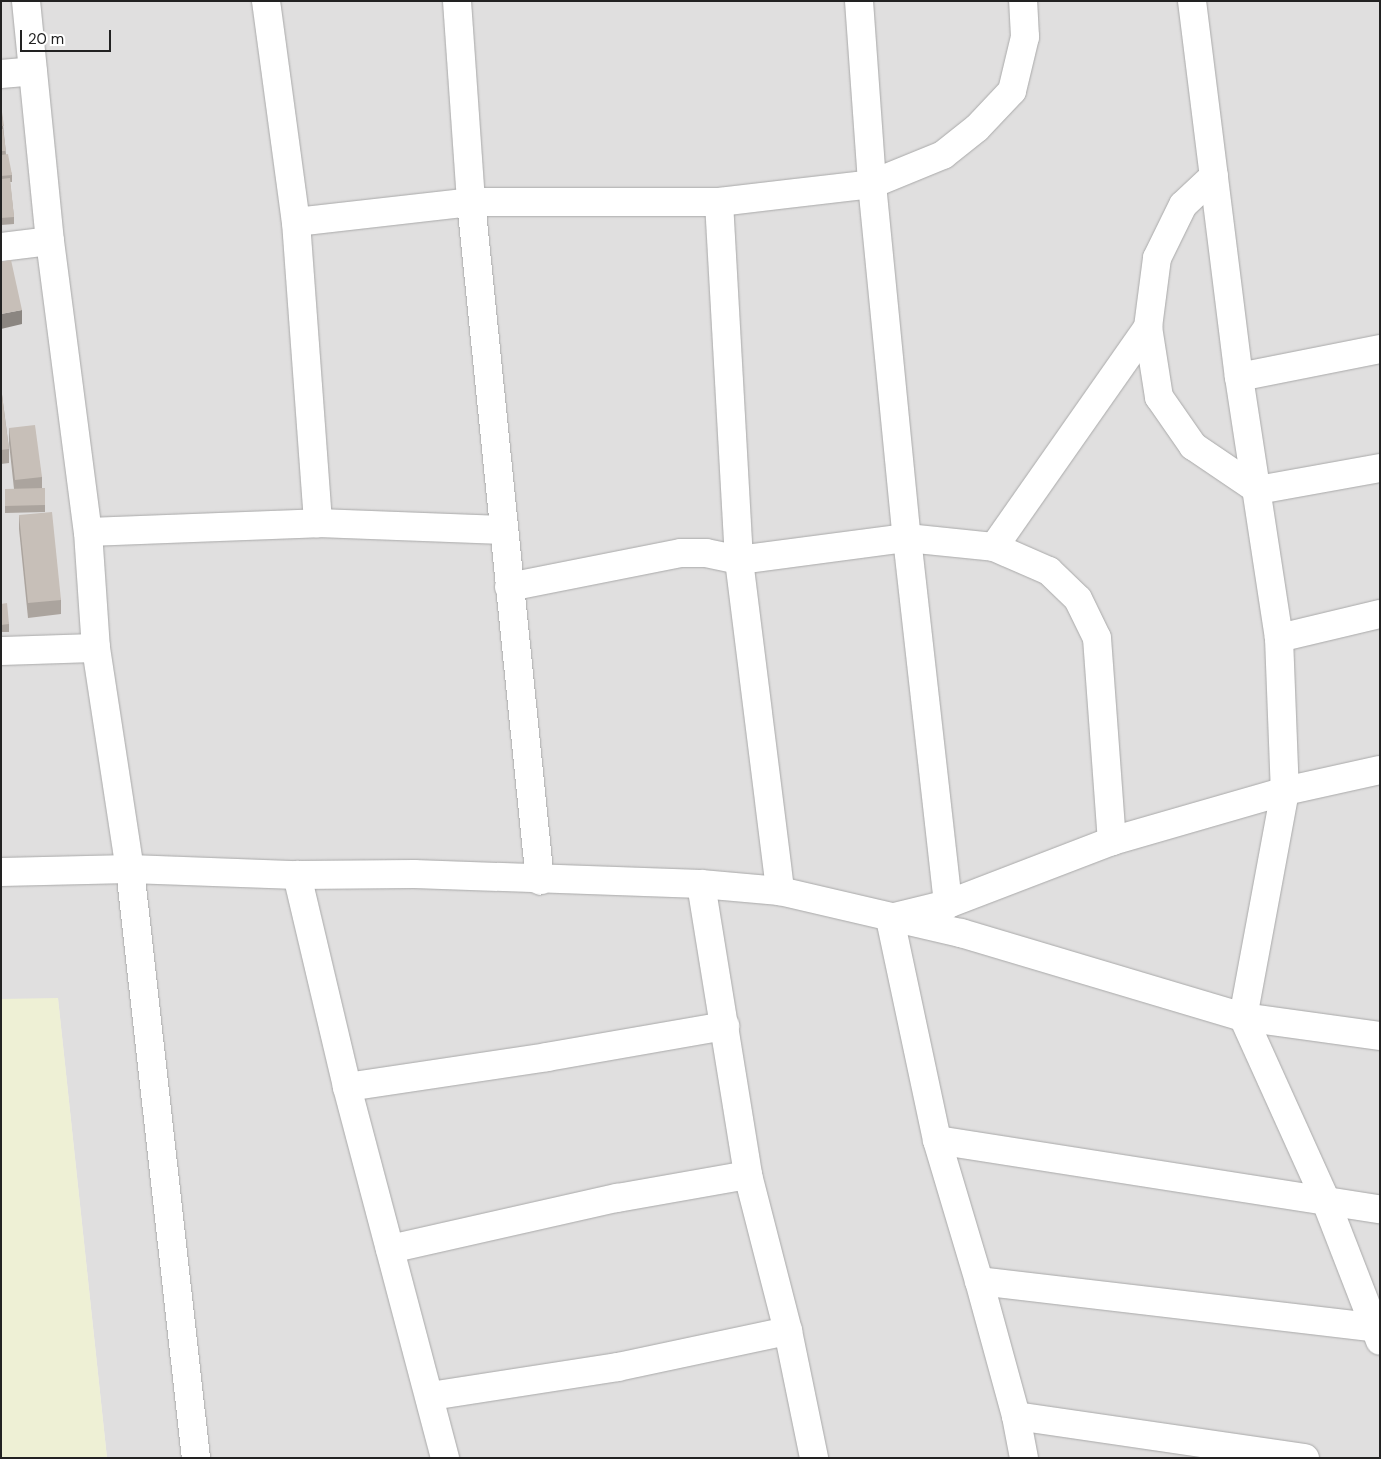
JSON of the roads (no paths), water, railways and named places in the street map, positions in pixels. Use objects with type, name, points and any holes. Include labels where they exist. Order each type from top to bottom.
[{"type":"street","points":[[26,1],[50,241],[88,532],[96,648],[130,869],[196,1458]]},
{"type":"street","points":[[266,1],[296,222],[318,523]]},
{"type":"street","points":[[457,1],[471,202],[540,881]]},
{"type":"street","points":[[858,1],[872,184],[907,538],[948,904]]},
{"type":"street","points":[[296,222],[471,202],[718,202],[872,184],[943,155],[977,128],[1012,92],[1025,37],[1023,1]]},
{"type":"street","points":[[979,1281],[1378,1332],[1325,1199],[1242,1017],[1285,790],[1279,638],[1258,490],[1239,377],[1192,1]]},
{"type":"street","points":[[1,74],[33,71]]},
{"type":"street","points":[[1214,176],[1183,205],[1157,258],[1148,327],[1159,397],[1193,446],[1258,490],[1380,468]]},
{"type":"street","points":[[718,202],[739,560],[780,891]]},
{"type":"street","points":[[1,247],[50,241]]},
{"type":"street","points":[[994,547],[1148,327]]},
{"type":"street","points":[[1239,377],[1380,349]]},
{"type":"street","points":[[88,532],[318,523],[504,530]]},
{"type":"street","points":[[509,587],[681,552],[706,553],[739,560],[907,538],[994,547],[1049,571],[1078,599],[1097,638],[1112,841]]},
{"type":"street","points":[[1279,638],[1380,614]]},
{"type":"street","points":[[1,651],[96,648]]},
{"type":"street","points":[[890,918],[948,904],[1112,841],[1285,790],[1380,770]]},
{"type":"street","points":[[1,872],[130,869],[297,875],[414,874],[540,881],[701,884],[780,891],[961,933],[1242,1017],[1380,1036]]},
{"type":"street","points":[[297,875],[347,1087],[446,1458]]},
{"type":"street","points":[[701,884],[748,1175],[788,1331],[814,1458]]},
{"type":"street","points":[[890,918],[937,1140],[979,1281],[1016,1416],[1024,1458]]},
{"type":"street","points":[[347,1087],[547,1057],[725,1026]]},
{"type":"street","points":[[937,1140],[1380,1209]]},
{"type":"street","points":[[390,1249],[617,1198],[748,1175]]},
{"type":"street","points":[[431,1396],[618,1367],[788,1331]]},
{"type":"street","points":[[1016,1416],[1305,1458]]}]
